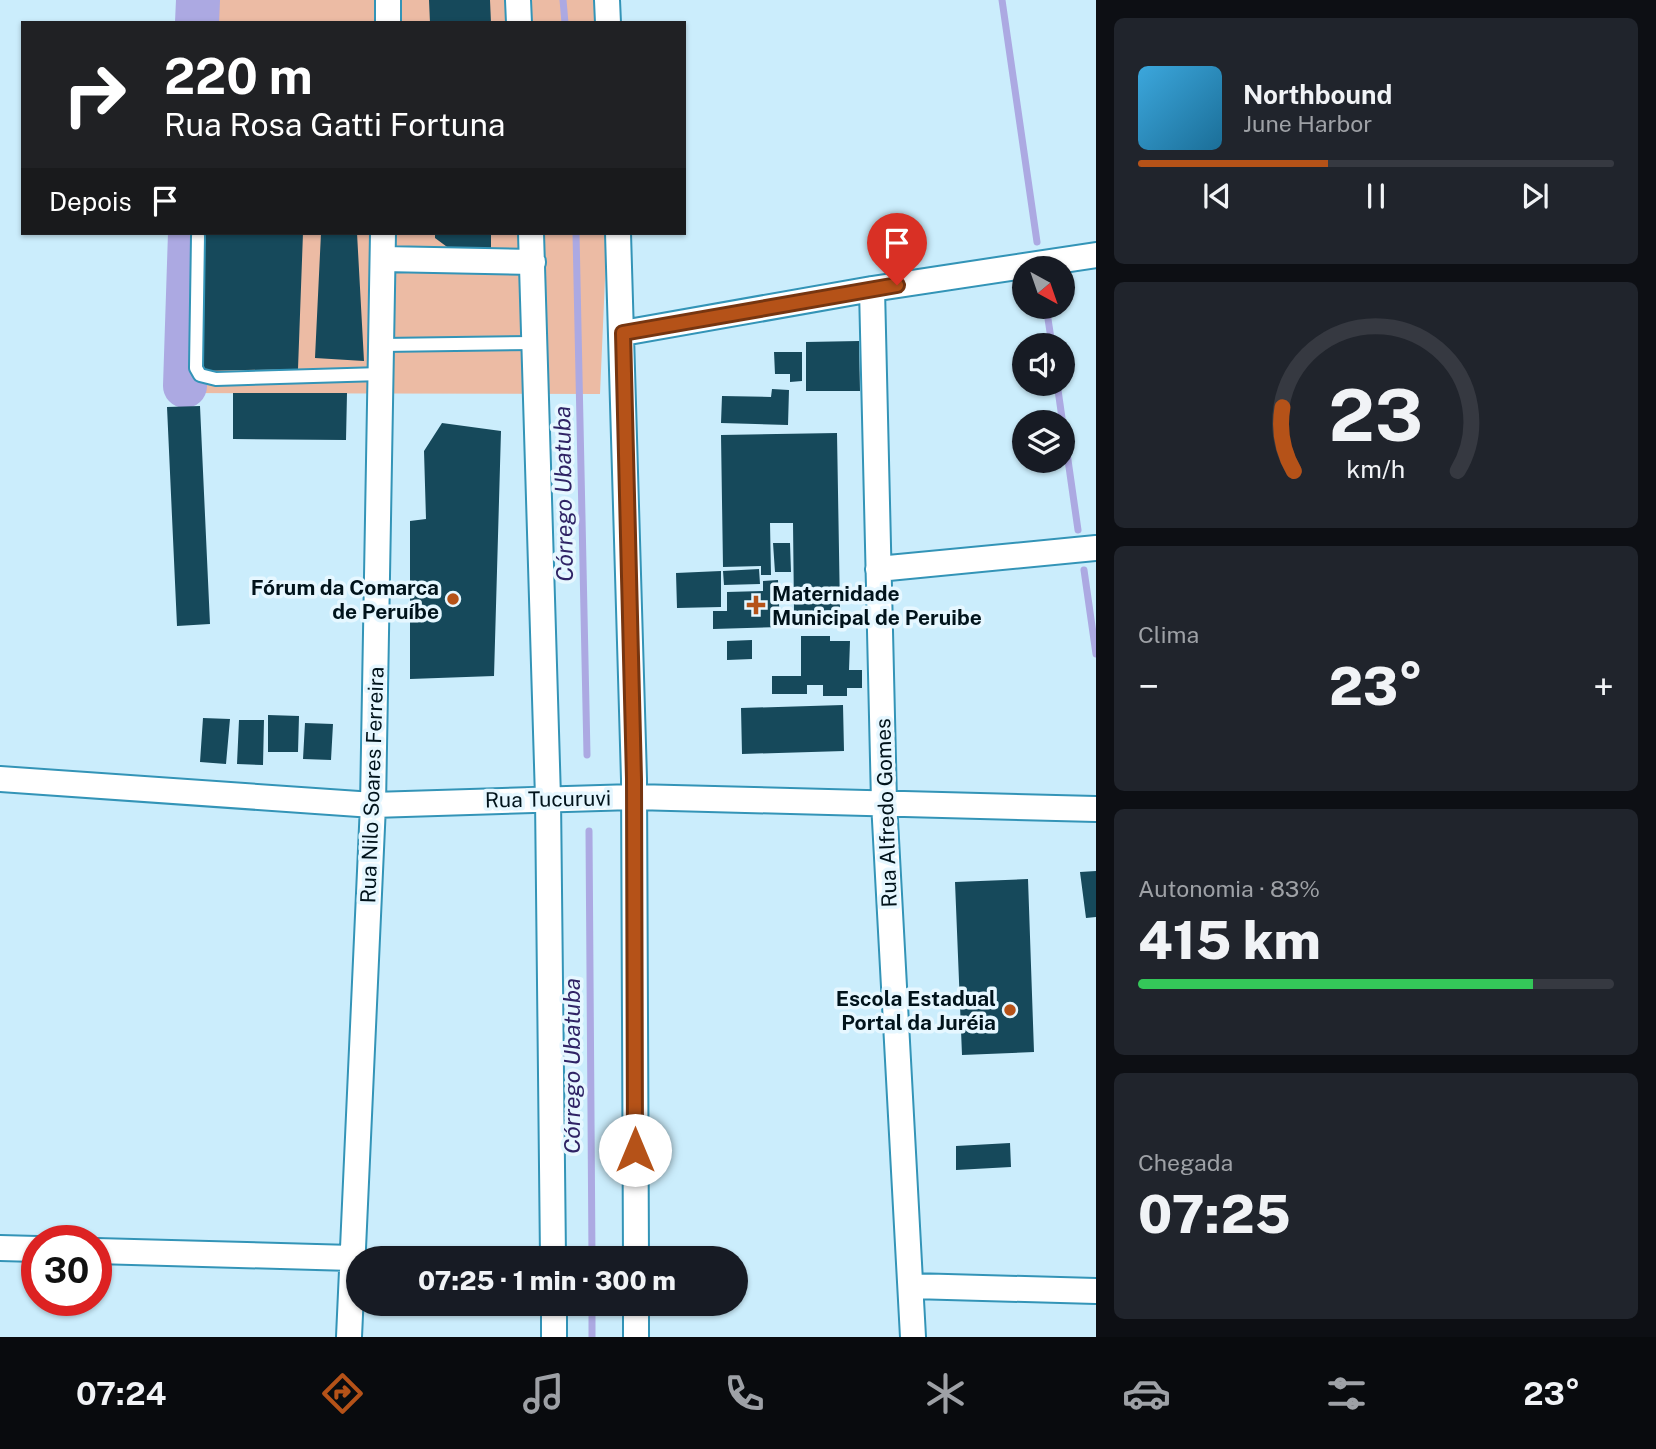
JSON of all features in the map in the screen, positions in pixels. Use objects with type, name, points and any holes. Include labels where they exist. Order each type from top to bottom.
[{"type":"street","points":[[388,0],[388,21]]},
{"type":"street","points":[[517,0],[519,21]]},
{"type":"street","points":[[607,0],[608,21]]},
{"type":"street","name":"Rua Nilo Soares Ferreira","points":[[353,1246],[373,804],[383,235]]},
{"type":"street","points":[[531,235],[548,798],[553,1246]]},
{"type":"street","points":[[618,235],[623,333],[634,797],[636,1246]]},
{"type":"street","points":[[623,333],[872,289],[1096,256]]},
{"type":"street","points":[[383,259],[533,261]]},
{"type":"street","name":"Rua Alfredo Gomes","points":[[872,289],[884,802],[913,1337]]},
{"type":"street","points":[[878,569],[1096,548]]},
{"type":"street","name":"Rua Tucuruvi","points":[[0,779],[373,804],[634,797],[1096,809]]},
{"type":"street","points":[[0,1248],[21,1249]]},
{"type":"street","points":[[112,1251],[346,1258]]},
{"type":"street","points":[[912,1286],[1096,1291]]},
{"type":"street","name":"Rua Nilo Soares Ferreira","points":[[349,1337],[350,1316]]},
{"type":"street","points":[[554,1316],[554,1337]]},
{"type":"street","points":[[636,1316],[636,1337]]},
{"type":"lane","points":[[198,236],[196,368],[200,375],[216,379],[381,374]]},
{"type":"lane","points":[[382,345],[535,344]]},
{"type":"shaded area","points":[[196,0],[605,0],[606,21],[194,21]]},
{"type":"shaded area","points":[[180,235],[607,235],[600,394],[169,393]]},
{"type":"building","points":[[429,0],[490,0],[491,21],[430,21]]},
{"type":"building","points":[[204,235],[303,235],[298,369],[199,371]]},
{"type":"building","points":[[321,235],[357,235],[364,361],[315,358]]},
{"type":"building","points":[[435,235],[491,235],[491,252],[458,255],[435,238]]},
{"type":"building","points":[[859,341],[860,391],[806,391],[806,342]]},
{"type":"building","points":[[774,352],[802,352],[802,381],[790,382],[790,374],[775,374]]},
{"type":"building","points":[[772,389],[789,390],[788,425],[721,423],[722,396],[771,397]]},
{"type":"building","points":[[233,393],[347,393],[346,440],[233,439]]},
{"type":"building","points":[[200,406],[210,624],[177,626],[167,407]]},
{"type":"building","name":"Fórum da Comarca de Peruíbe","points":[[442,423],[501,431],[494,676],[410,679],[410,521],[426,519],[424,451]]},
{"type":"building","points":[[837,433],[840,610],[794,611],[793,523],[770,523],[771,575],[761,575],[761,566],[723,567],[721,435]]},
{"type":"building","points":[[773,543],[790,543],[791,572],[775,572]]},
{"type":"building","points":[[759,569],[760,584],[724,585],[723,571]]},
{"type":"building","points":[[721,571],[721,607],[677,608],[676,573]]},
{"type":"building","points":[[778,580],[780,627],[713,629],[713,611],[727,611],[727,592],[763,591],[763,581]]},
{"type":"building","points":[[801,636],[830,636],[830,641],[850,641],[849,670],[862,670],[862,688],[847,688],[847,696],[823,696],[823,685],[807,685],[807,694],[772,694],[772,676],[801,676]]},
{"type":"building","points":[[752,640],[752,659],[727,660],[727,641]]},
{"type":"building","points":[[843,705],[844,751],[742,754],[741,708]]},
{"type":"building","points":[[268,715],[299,716],[298,752],[268,752]]},
{"type":"building","points":[[203,718],[230,719],[226,764],[200,762]]},
{"type":"building","points":[[239,720],[264,720],[263,765],[237,764]]},
{"type":"building","points":[[305,723],[333,724],[331,760],[303,759]]},
{"type":"building","points":[[1096,871],[1096,917],[1086,918],[1080,872]]},
{"type":"building","points":[[1028,879],[1034,1052],[962,1055],[955,882]]},
{"type":"building","points":[[1010,1143],[1011,1167],[956,1170],[956,1146]]},
{"type":"waterway","points":[[197,21],[198,0]]},
{"type":"waterway","name":"Córrego Ubatuba","points":[[563,0],[565,21]]},
{"type":"waterway","points":[[1002,0],[1037,242]]},
{"type":"waterway","points":[[185,386],[190,235]]},
{"type":"waterway","name":"Córrego Ubatuba","points":[[576,235],[587,755]]},
{"type":"waterway","points":[[1048,319],[1050,333]]},
{"type":"waterway","points":[[1059,396],[1078,530]]},
{"type":"waterway","points":[[1084,570],[1096,654]]},
{"type":"waterway","name":"Córrego Ubatuba","points":[[589,831],[592,1246]]},
{"type":"waterway","name":"Córrego Ubatuba","points":[[592,1316],[592,1337]]},
{"type":"place","name":"Fórum da Comarca de Peruíbe","points":[[453,599]]},
{"type":"place","name":"Maternidade Municipal de Peruibe","points":[[756,605]]},
{"type":"place","name":"Escola Estadual Portal da Juréia","points":[[1010,1010]]},
{"type":"route","points":[[635,1150],[634,779],[623,333],[897,285]]}]
